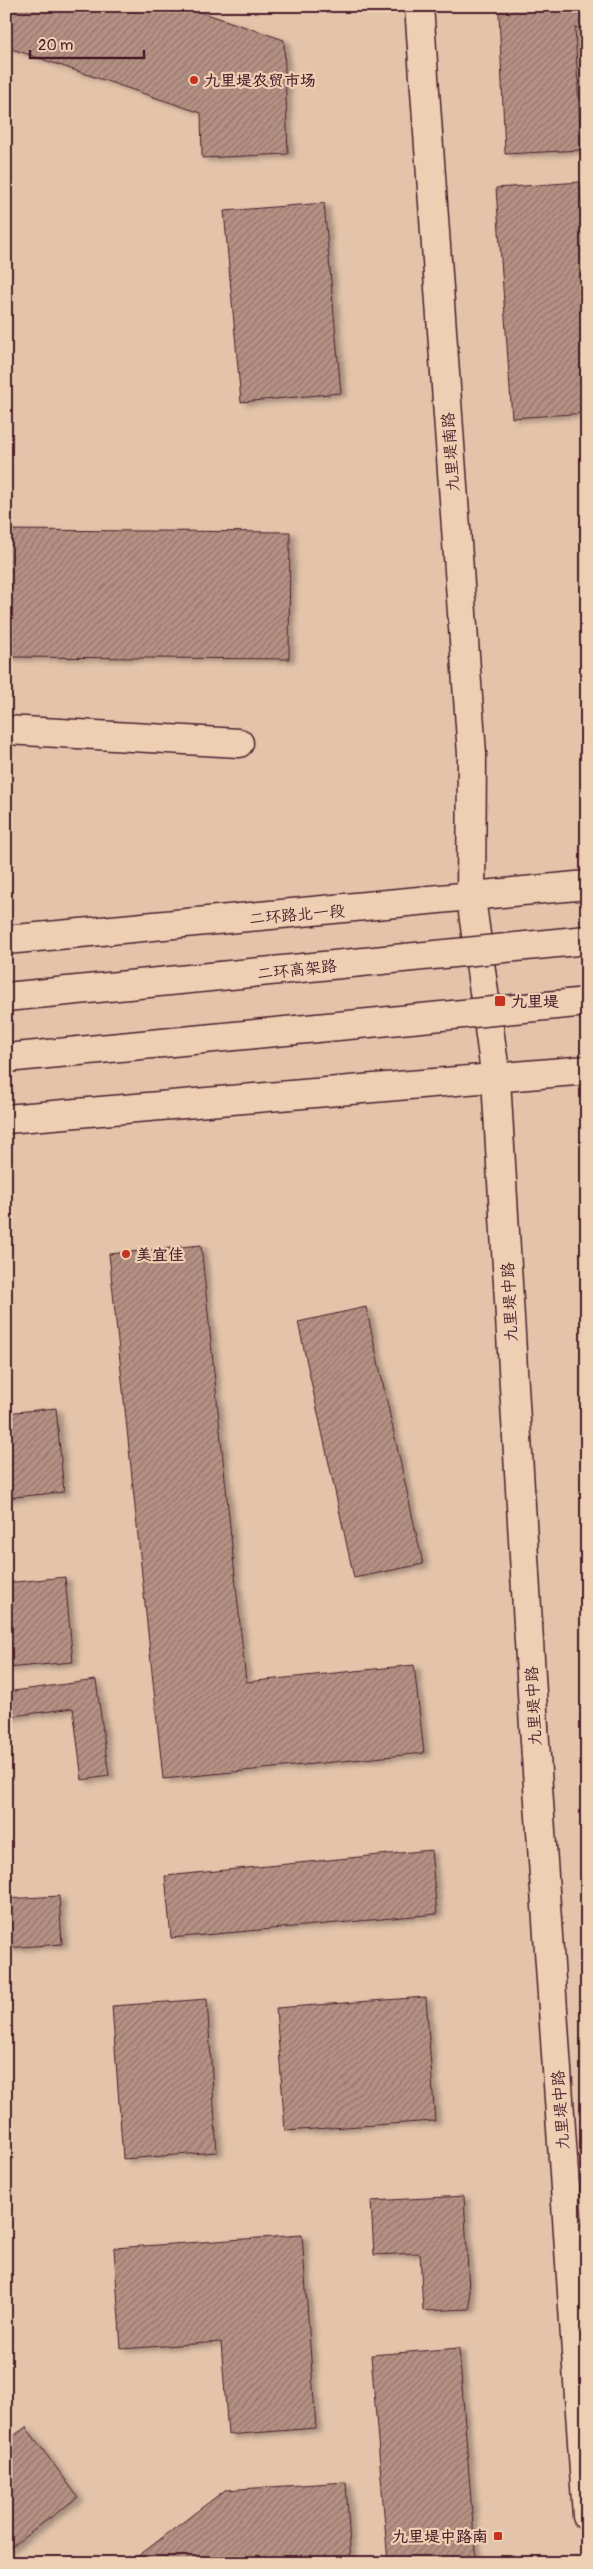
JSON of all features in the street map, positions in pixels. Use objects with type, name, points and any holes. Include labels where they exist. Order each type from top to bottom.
[{"type":"main road","name":"九里堤南路","points":[[419,6],[472,754],[471,898]]},
{"type":"main road","points":[[6,730],[239,743]]},
{"type":"main road","name":"二环路北一段","points":[[6,940],[471,898],[587,885]]},
{"type":"main road","name":"九里堤中路","points":[[471,898],[496,1079],[534,1727],[587,2516]]},
{"type":"main road","name":"二环高架路","points":[[6,997],[587,940]]},
{"type":"main road","points":[[6,1058],[587,1002]]},
{"type":"main road","points":[[6,1119],[587,1070]]},
{"type":"building","name":"九里堤农贸市场","points":[[6,6],[183,6],[284,40],[288,154],[202,158],[201,113],[6,47]]},
{"type":"building","points":[[505,6],[587,6],[587,27],[575,28],[581,150],[505,154],[499,13]]},
{"type":"building","points":[[580,182],[587,281],[587,413],[512,418],[496,188]]},
{"type":"building","points":[[324,203],[341,393],[241,402],[224,211]]},
{"type":"building","points":[[6,530],[290,532],[289,659],[6,657]]},
{"type":"building","points":[[201,1245],[246,1682],[414,1665],[424,1753],[163,1779],[109,1254]]},
{"type":"building","points":[[366,1307],[423,1564],[354,1578],[298,1322]]},
{"type":"building","points":[[56,1408],[64,1492],[6,1498],[6,1413]]},
{"type":"building","points":[[65,1577],[73,1662],[6,1668],[6,1583]]},
{"type":"building","points":[[96,1680],[109,1776],[82,1780],[73,1708],[6,1717],[6,1692]]},
{"type":"building","points":[[431,1850],[437,1914],[171,1938],[165,1876]]},
{"type":"building","points":[[59,1896],[62,1944],[6,1948],[6,1899]]},
{"type":"building","points":[[426,1997],[435,2121],[285,2131],[276,2008]]},
{"type":"building","points":[[207,1999],[217,2152],[123,2159],[112,2006]]},
{"type":"building","points":[[464,2196],[470,2309],[423,2311],[420,2253],[374,2255],[371,2201]]},
{"type":"building","points":[[302,2235],[316,2428],[228,2435],[221,2342],[121,2349],[114,2248]]},
{"type":"building","points":[[459,2348],[476,2563],[388,2563],[371,2355]]},
{"type":"building","points":[[26,2427],[78,2497],[6,2551],[6,2441]]},
{"type":"building","points":[[346,2482],[351,2563],[129,2563],[225,2490]]},
{"type":"place","name":"九里堤农贸市场","points":[[194,80]]},
{"type":"place","name":"九里堤","points":[[500,1001]]},
{"type":"place","name":"美宜佳","points":[[126,1254]]},
{"type":"place","name":"九里堤中路南","points":[[498,2536]]}]
